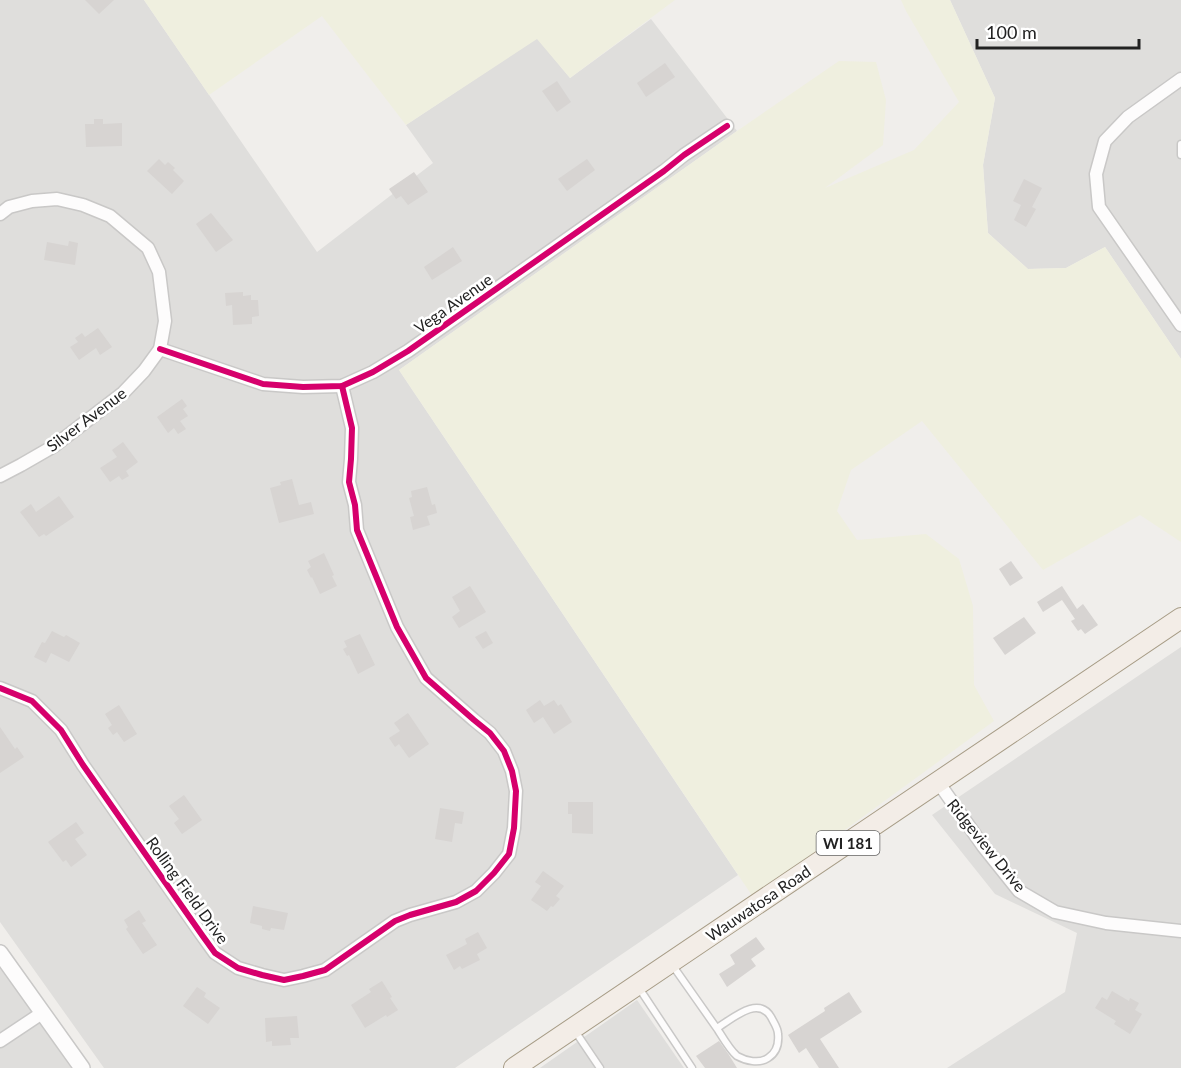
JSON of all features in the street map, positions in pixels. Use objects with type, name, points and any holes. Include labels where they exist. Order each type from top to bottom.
[{"type":"main road","name":"Wauwatosa Road","points":[[514,1068],[1181,618]]},
{"type":"street","points":[[1180,83],[1128,117],[1105,141],[1096,174],[1099,207],[1181,325]]},
{"type":"street","name":"Vega Avenue","points":[[160,349],[263,384],[303,387],[342,386],[373,372],[408,351],[727,126]]},
{"type":"street","points":[[0,214],[9,207],[32,201],[57,199],[83,205],[110,216],[131,233],[148,248],[159,273],[165,321],[160,349]]},
{"type":"street","name":"Silver Avenue","points":[[0,476],[54,446],[123,393],[144,371],[160,349]]},
{"type":"street","name":"Rolling Field Drive","points":[[0,688],[32,701],[61,730],[215,953],[238,968],[284,980],[325,970],[395,921],[421,911],[456,902],[476,891],[509,854],[516,809],[516,791],[512,771],[504,751],[490,733],[426,678],[397,627],[357,530],[355,505],[349,482],[352,428],[342,386]]},
{"type":"street","name":"Ridgeview Drive","points":[[938,782],[983,846],[1019,891],[1055,912],[1106,923],[1181,931]]},
{"type":"street","points":[[0,953],[82,1068]]},
{"type":"street","points":[[0,1041],[42,1013]]},
{"type":"lane","points":[[1181,144],[1181,155]]},
{"type":"lane","points":[[670,963],[736,1055],[754,1062],[765,1060],[772,1055],[778,1045],[778,1031],[770,1015],[764,1009],[756,1007],[748,1009],[717,1028]]},
{"type":"lane","points":[[636,986],[692,1068]]},
{"type":"lane","points":[[573,1028],[600,1068]]},
{"type":"shaded area","points":[[0,0],[144,0],[317,252],[433,163],[406,125],[537,38],[570,78],[651,19],[737,131],[399,370],[738,875],[455,1068],[104,1068],[0,922]]},
{"type":"shaded area","points":[[950,0],[1181,0],[1181,359],[1105,247],[1066,268],[1028,269],[988,233],[983,165],[995,98]]},
{"type":"shaded area","points":[[1181,647],[1181,1068],[947,1068],[1065,992],[1077,933],[995,894],[932,815]]},
{"type":"shaded area","points":[[0,965],[6,974],[71,1068],[0,1068]]},
{"type":"shaded area","points":[[637,1000],[684,1068],[540,1068]]},
{"type":"green space","points":[[144,0],[675,0],[570,78],[537,39],[406,125],[322,16],[209,95]]},
{"type":"green space","points":[[901,0],[950,0],[995,98],[983,165],[988,233],[1028,269],[1066,268],[1105,247],[1181,359],[1181,542],[1140,515],[1043,570],[922,421],[851,470],[837,511],[857,540],[926,534],[959,559],[973,606],[974,685],[994,721],[753,897],[399,370],[839,61],[876,62],[886,100],[883,145],[825,188],[914,150],[959,102]]},
{"type":"building","points":[[85,0],[114,0],[99,14]]},
{"type":"building","points":[[665,63],[675,77],[646,97],[637,83]]},
{"type":"building","points":[[557,81],[571,102],[557,112],[542,91]]},
{"type":"building","points":[[94,119],[103,119],[103,124],[122,123],[122,146],[86,147],[85,124],[94,124]]},
{"type":"building","points":[[159,159],[165,165],[168,162],[175,168],[173,170],[184,181],[172,194],[147,171]]},
{"type":"building","points":[[587,159],[595,170],[567,191],[558,179]]},
{"type":"building","points":[[414,172],[428,192],[408,205],[401,196],[396,199],[389,189]]},
{"type":"building","points":[[1024,179],[1042,188],[1032,207],[1036,209],[1026,227],[1014,220],[1021,205],[1013,201]]},
{"type":"building","points":[[211,213],[233,240],[216,252],[196,224]]},
{"type":"building","points":[[69,241],[78,243],[75,265],[44,260],[47,242],[68,246]]},
{"type":"building","points":[[453,247],[462,261],[432,280],[424,267]]},
{"type":"building","points":[[243,292],[243,296],[251,295],[251,300],[258,300],[259,316],[252,317],[252,324],[233,325],[232,305],[226,306],[225,293]]},
{"type":"building","points":[[98,328],[112,347],[100,355],[96,348],[79,360],[70,347],[78,342],[75,338],[82,333],[85,337]]},
{"type":"building","points":[[182,399],[187,406],[183,409],[188,416],[180,421],[186,429],[178,434],[174,428],[168,433],[157,417]]},
{"type":"building","points":[[123,442],[138,462],[126,471],[129,476],[122,480],[119,476],[110,482],[100,468],[117,457],[112,450]]},
{"type":"building","points":[[292,479],[299,505],[311,502],[314,514],[279,523],[270,488]]},
{"type":"building","points":[[427,487],[437,513],[427,516],[430,525],[413,530],[410,517],[414,516],[409,498],[412,497],[411,491]]},
{"type":"building","points":[[59,496],[74,517],[46,536],[44,534],[39,537],[20,512],[31,504],[36,512]]},
{"type":"building","points":[[324,553],[337,586],[320,594],[307,570],[311,567],[308,561]]},
{"type":"building","points":[[1011,561],[1023,578],[1010,586],[999,569]]},
{"type":"building","points":[[470,586],[486,612],[459,628],[452,617],[460,611],[452,597]]},
{"type":"building","points":[[1062,586],[1077,609],[1083,604],[1098,625],[1085,634],[1081,629],[1078,631],[1071,621],[1075,619],[1062,600],[1043,612],[1037,602]]},
{"type":"building","points":[[1024,617],[1036,633],[1005,655],[993,638]]},
{"type":"building","points":[[52,631],[64,637],[66,635],[80,643],[69,662],[51,653],[46,663],[34,657],[42,642],[45,643]]},
{"type":"building","points":[[486,631],[493,643],[483,649],[475,637]]},
{"type":"building","points":[[360,634],[375,665],[358,674],[349,655],[347,656],[343,649],[347,647],[344,641]]},
{"type":"building","points":[[540,700],[544,706],[554,700],[558,706],[561,704],[572,722],[554,734],[543,717],[534,723],[526,710]]},
{"type":"building","points":[[119,705],[137,734],[124,742],[117,732],[113,735],[108,728],[112,725],[105,714]]},
{"type":"building","points":[[408,713],[429,744],[409,758],[399,744],[395,747],[389,738],[400,731],[394,723]]},
{"type":"building","points":[[0,727],[15,749],[17,747],[24,757],[0,773]]},
{"type":"building","points":[[184,795],[202,820],[182,834],[174,823],[179,819],[169,806]]},
{"type":"building","points":[[568,802],[593,802],[593,834],[572,833],[572,814],[568,814]]},
{"type":"building","points":[[440,808],[464,812],[462,824],[455,823],[452,842],[435,839]]},
{"type":"building","points":[[76,822],[84,833],[75,839],[87,855],[71,867],[66,860],[63,862],[48,842]]},
{"type":"building","points":[[543,871],[564,886],[556,896],[560,899],[547,911],[531,900],[541,886],[535,882]]},
{"type":"building","points":[[253,906],[288,913],[284,930],[271,928],[270,931],[250,923]]},
{"type":"building","points":[[139,910],[146,921],[142,923],[157,945],[143,954],[126,929],[128,927],[124,920]]},
{"type":"building","points":[[478,932],[487,948],[477,954],[480,960],[462,969],[460,966],[454,970],[446,955],[467,944],[465,939]]},
{"type":"building","points":[[756,937],[765,949],[751,959],[756,966],[727,987],[719,974],[735,964],[730,955]]},
{"type":"building","points":[[382,981],[398,1010],[365,1028],[351,1005],[371,992],[369,989]]},
{"type":"building","points":[[197,987],[206,993],[204,997],[220,1008],[208,1024],[183,1006]]},
{"type":"building","points":[[1112,991],[1129,1001],[1130,998],[1139,1003],[1135,1010],[1142,1014],[1130,1034],[1114,1024],[1116,1021],[1095,1008],[1102,997],[1107,1000]]},
{"type":"building","points":[[849,992],[862,1012],[820,1039],[839,1068],[819,1068],[806,1048],[799,1053],[788,1035]]},
{"type":"building","points":[[297,1016],[299,1038],[290,1038],[291,1045],[272,1046],[272,1041],[266,1042],[265,1018]]},
{"type":"building","points":[[719,1041],[737,1068],[705,1068],[696,1056]]},
{"type":"cycle path","points":[[160,349],[263,384],[303,387],[342,386],[373,372],[408,351],[727,126]]},
{"type":"cycle path","points":[[0,688],[32,701],[61,730],[215,953],[238,968],[284,980],[325,970],[395,921],[456,902],[476,891],[509,854],[514,828],[516,791],[512,771],[504,751],[490,733],[426,678],[397,627],[357,530],[355,505],[349,482],[352,428],[342,386]]}]
